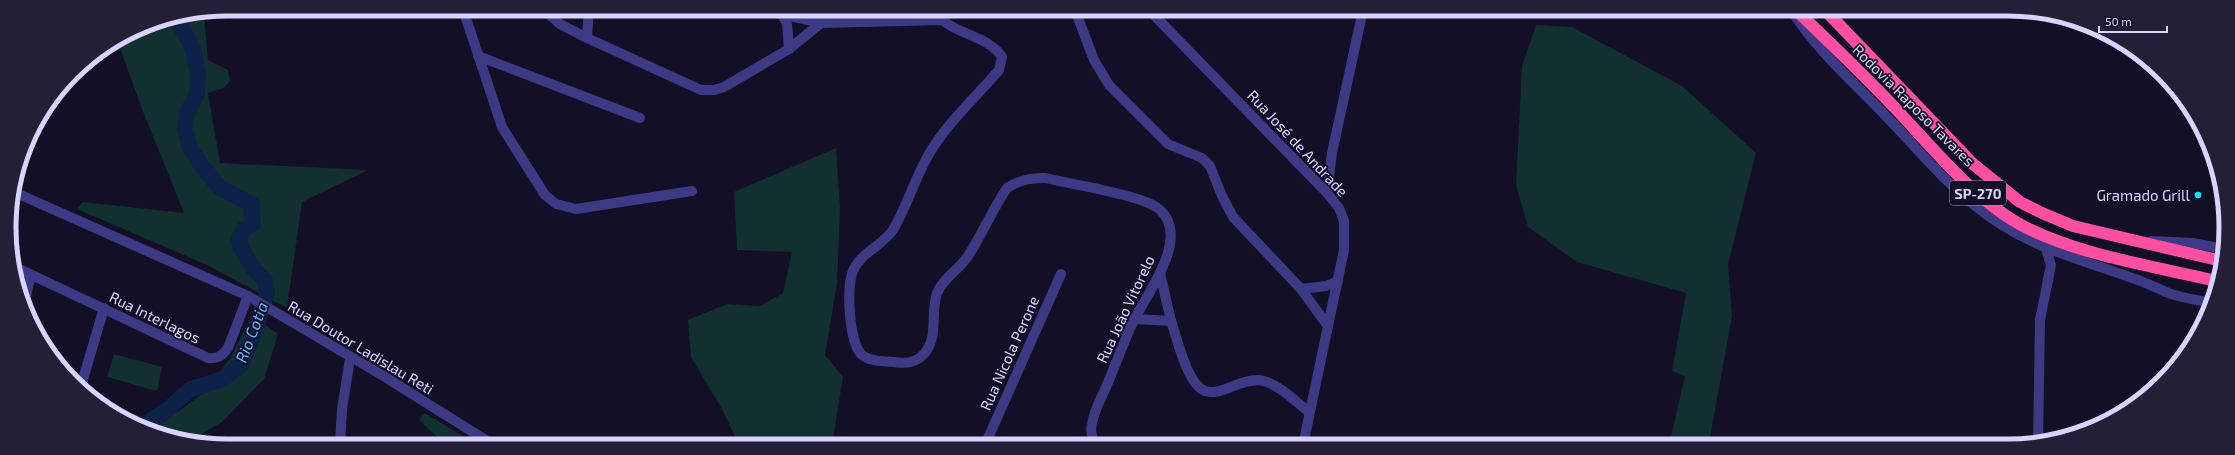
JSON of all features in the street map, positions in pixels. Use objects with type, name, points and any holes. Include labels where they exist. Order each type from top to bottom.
[{"type":"highway","name":"Rodovia Raposo Tavares","points":[[1802,16],[1966,182],[1998,210],[2023,226],[2050,239],[2083,250],[2212,280]]},
{"type":"highway","name":"Rodovia Raposo Tavares","points":[[1831,16],[1973,164],[2020,202],[2074,226],[2216,261]]},
{"type":"street","points":[[465,16],[502,127],[545,195],[556,204],[576,209],[692,191]]},
{"type":"street","points":[[551,16],[560,24],[587,38],[701,90],[714,90],[730,84],[790,49],[821,23]]},
{"type":"street","points":[[587,38],[589,16]]},
{"type":"street","points":[[783,16],[787,24],[790,49]]},
{"type":"street","points":[[783,16],[821,23]]},
{"type":"street","points":[[1077,16],[1094,60],[1110,85],[1164,141],[1202,158],[1210,166],[1233,217],[1301,289],[1328,326]]},
{"type":"street","name":"Rua José de Andrade","points":[[1155,16],[1327,193],[1339,208],[1344,221],[1344,250],[1304,439]]},
{"type":"street","points":[[1327,193],[1332,153],[1362,16]]},
{"type":"street","points":[[1795,16],[1811,39],[1891,121],[1920,155],[1957,190],[1999,224],[2028,242],[2046,249],[2133,278],[2171,294],[2205,302]]},
{"type":"street","name":"Rua João Vitorelo","points":[[821,23],[942,20],[998,51],[1002,57],[999,70],[930,152],[893,230],[884,241],[861,259],[854,268],[850,286],[852,336],[855,347],[863,356],[872,360],[905,364],[916,361],[923,355],[932,339],[935,305],[943,283],[968,256],[1007,188],[1017,182],[1030,178],[1045,178],[1137,199],[1158,208],[1170,222],[1171,231],[1167,255],[1160,273],[1135,319],[1093,419],[1093,439]]},
{"type":"street","points":[[478,56],[640,118]]},
{"type":"street","name":"Rua Doutor Ladislau Reti","points":[[19,194],[251,298],[350,359],[385,377],[484,439]]},
{"type":"street","points":[[2129,239],[2193,243],[2218,248]]},
{"type":"street","points":[[2038,437],[2040,320],[2051,265],[2046,249]]},
{"type":"street","points":[[2051,265],[2066,256]]},
{"type":"street","name":"Rua Interlagos","points":[[20,270],[104,308],[199,355],[216,359],[228,348],[251,298]]},
{"type":"street","points":[[1160,273],[1171,321],[1191,377],[1196,386],[1205,391],[1214,392],[1239,384],[1263,380],[1275,386],[1310,412]]},
{"type":"street","name":"Rua Nicola Perone","points":[[988,439],[1061,274]]},
{"type":"street","points":[[27,293],[31,275]]},
{"type":"street","points":[[1301,289],[1326,286],[1338,281]]},
{"type":"street","points":[[82,381],[104,308]]},
{"type":"street","points":[[1135,319],[1171,321]]},
{"type":"street","points":[[340,439],[342,409],[350,359]]},
{"type":"green space","points":[[204,17],[208,60],[228,70],[230,81],[224,88],[208,93],[220,163],[368,170],[302,202],[287,308],[207,265],[77,209],[83,202],[184,213],[142,109],[119,46],[160,27],[186,20]]},
{"type":"green space","points":[[1536,25],[1572,27],[1682,86],[1756,153],[1728,265],[1732,316],[1710,439],[1670,439],[1685,376],[1672,371],[1686,293],[1577,262],[1528,227],[1516,185],[1522,66]]},
{"type":"green space","points":[[836,148],[840,207],[837,283],[825,355],[843,377],[833,439],[736,439],[722,409],[691,357],[688,320],[727,304],[760,306],[783,293],[792,252],[737,250],[734,192]]},
{"type":"green space","points":[[252,315],[278,334],[264,379],[222,422],[197,437],[173,432],[157,427],[206,391],[231,357]]},
{"type":"green space","points":[[114,354],[162,367],[157,391],[107,377]]},
{"type":"green space","points":[[425,413],[468,439],[440,439],[419,420]]},
{"type":"waterway","name":"Rio Cotia","points":[[147,423],[167,410],[191,389],[223,379],[241,365],[254,334],[267,292],[265,281],[253,268],[241,248],[239,239],[244,229],[253,224],[251,204],[219,187],[202,166],[189,146],[185,127],[187,113],[197,94],[198,74],[192,46],[178,22]]},
{"type":"place","name":"Gramado Grill","points":[[2198,195]]}]
